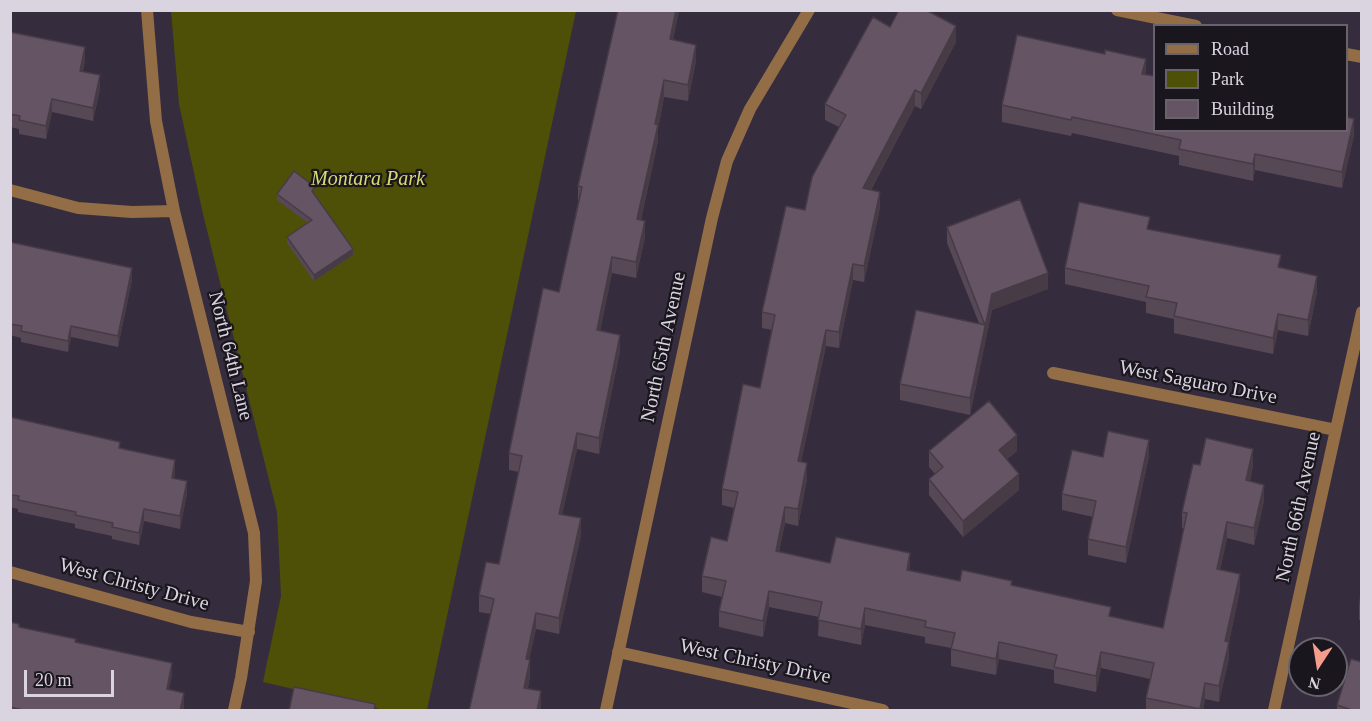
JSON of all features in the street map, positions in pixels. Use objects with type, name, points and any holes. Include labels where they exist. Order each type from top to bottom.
[{"type":"street","name":"North 64th Lane","points":[[147,10],[156,121],[174,211],[254,532],[256,581],[234,711]]},
{"type":"street","name":"North 65th Avenue","points":[[606,711],[712,218],[727,161],[750,109],[809,10]]},
{"type":"street","points":[[1117,10],[1186,24]]},
{"type":"street","points":[[10,190],[78,208],[132,212],[174,211]]},
{"type":"street","name":"North 66th Avenue","points":[[1274,711],[1362,312]]},
{"type":"street","name":"West Saguaro Drive","points":[[1053,373],[1336,430]]},
{"type":"street","name":"West Christy Drive","points":[[10,572],[191,622],[249,632]]},
{"type":"street","name":"West Christy Drive","points":[[618,652],[883,711]]},
{"type":"green space","name":"Montara Park","points":[[171,11],[576,11],[427,710],[384,710],[263,682],[281,596],[277,512],[203,214],[179,104]]},
{"type":"building","points":[[618,10],[676,10],[670,39],[696,45],[688,85],[664,80],[655,124],[658,125],[637,219],[645,221],[636,262],[612,257],[597,330],[620,335],[599,438],[577,433],[559,514],[581,518],[559,618],[536,613],[526,659],[530,660],[524,688],[541,691],[537,711],[469,711],[494,599],[479,595],[486,562],[499,564],[522,456],[509,453],[543,288],[559,292],[582,187],[578,186]]},
{"type":"building","points":[[899,10],[926,10],[956,26],[921,93],[915,90],[863,188],[880,192],[864,266],[853,264],[839,332],[826,330],[798,461],[807,463],[798,509],[785,507],[776,551],[830,563],[836,537],[910,553],[907,570],[960,581],[962,570],[1012,581],[1011,585],[1111,607],[1109,616],[1163,628],[1187,513],[1182,512],[1193,464],[1200,465],[1206,438],[1253,449],[1246,480],[1264,485],[1254,528],[1227,522],[1217,569],[1240,574],[1225,641],[1229,642],[1219,686],[1205,683],[1200,709],[1146,698],[1154,663],[1101,652],[1096,676],[1054,667],[1057,655],[999,642],[996,659],[951,649],[955,633],[925,627],[926,621],[865,608],[861,629],[818,620],[822,602],[769,591],[763,621],[719,611],[726,581],[702,576],[711,537],[727,541],[738,492],[722,489],[743,384],[760,388],[775,315],[762,312],[786,206],[805,210],[812,177],[846,115],[825,104],[873,17],[890,27]]},
{"type":"building","points":[[10,32],[85,47],[80,71],[100,75],[93,108],[52,99],[46,126],[19,120],[20,116],[10,114]]},
{"type":"building","points":[[1017,35],[1105,54],[1105,50],[1146,59],[1142,74],[1153,76],[1153,132],[1348,132],[1348,117],[1354,119],[1342,172],[1255,154],[1253,164],[1179,149],[1181,140],[1002,105]]},
{"type":"building","points":[[294,171],[315,187],[312,191],[353,249],[314,275],[287,237],[312,220],[277,194]]},
{"type":"building","points":[[1020,199],[1048,273],[992,294],[970,398],[900,384],[916,310],[985,325],[947,227]]},
{"type":"building","points":[[1079,202],[1150,217],[1147,229],[1281,255],[1278,267],[1317,276],[1308,320],[1278,314],[1273,338],[1174,316],[1177,303],[1146,297],[1149,286],[1065,268]]},
{"type":"building","points":[[10,242],[132,268],[118,336],[71,326],[68,341],[21,331],[22,326],[10,324]]},
{"type":"building","points":[[989,401],[1017,435],[999,450],[1019,474],[963,521],[929,479],[943,467],[929,451]]},
{"type":"building","points":[[10,417],[120,442],[119,448],[175,460],[172,478],[187,481],[180,516],[144,509],[139,533],[112,527],[113,523],[75,515],[76,512],[18,500],[19,496],[10,495]]},
{"type":"building","points":[[1108,431],[1149,440],[1126,547],[1088,539],[1096,501],[1062,494],[1072,450],[1103,457]]},
{"type":"building","points":[[10,622],[19,624],[19,627],[76,639],[75,642],[172,663],[167,689],[184,693],[180,711],[27,711],[10,707]]},
{"type":"building","points":[[1351,659],[1362,662],[1362,711],[1337,705],[1339,697],[1348,697],[1348,669]]},
{"type":"building","points":[[294,687],[375,704],[374,711],[289,711]]}]
